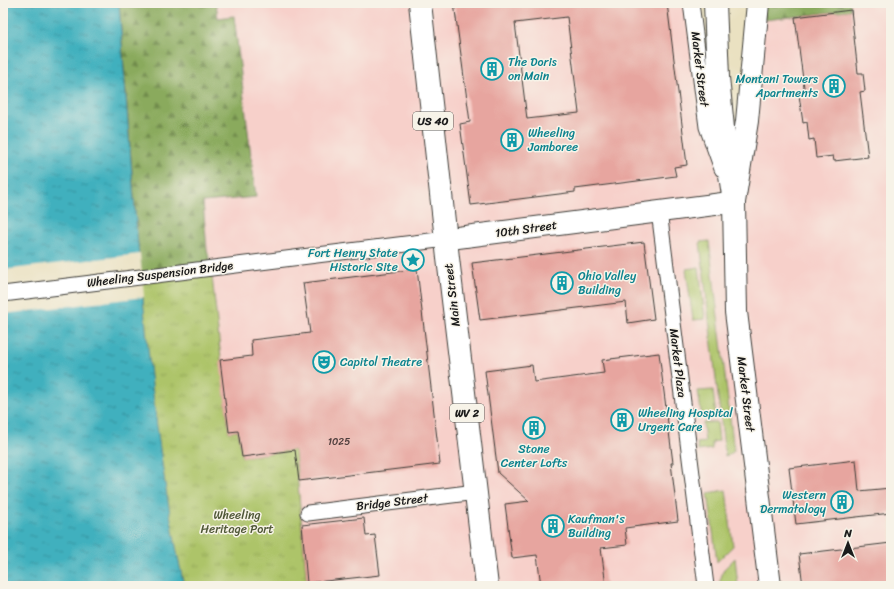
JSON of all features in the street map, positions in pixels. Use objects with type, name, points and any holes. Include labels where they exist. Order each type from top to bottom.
[{"type":"main road","name":"Main Street","points":[[420,3],[487,586]]},
{"type":"main road","points":[[715,3],[719,92],[734,202]]},
{"type":"main road","name":"Market Street","points":[[758,3],[747,121],[734,202],[736,312],[770,586]]},
{"type":"main road","name":"10th Street","points":[[446,239],[734,202]]},
{"type":"street","name":"Market Street","points":[[692,3],[707,128],[734,202]]},
{"type":"street","name":"Market Plaza","points":[[659,211],[706,586]]},
{"type":"street","name":"10th Street","points":[[317,255],[446,239]]},
{"type":"street","name":"Wheeling Suspension Bridge","points":[[3,294],[317,255]]},
{"type":"street","name":"Bridge Street","points":[[308,513],[476,492]]},
{"type":"shaded area","points":[[216,3],[692,3],[726,180],[767,3],[891,3],[891,586],[307,586],[242,457],[238,431],[229,432],[210,255],[207,250],[203,202],[256,197],[234,16],[218,18]]},
{"type":"green space","points":[[119,3],[216,3],[218,18],[234,16],[256,197],[203,202],[207,250],[211,267],[184,586],[139,263]]},
{"type":"green space","points":[[758,3],[850,3],[851,10],[756,21]]},
{"type":"green space","points":[[709,241],[734,451],[725,456],[700,242]]},
{"type":"green space","name":"Wheeling Heritage Port","points":[[211,267],[229,432],[238,431],[242,457],[295,450],[307,586],[184,586],[170,524],[156,434],[140,277]]},
{"type":"green space","points":[[699,267],[705,319],[693,320],[686,269]]},
{"type":"green space","points":[[713,390],[716,417],[702,418],[698,391]]},
{"type":"green space","points":[[717,422],[719,441],[712,442],[712,449],[698,451],[697,443],[705,442],[703,423]]},
{"type":"green space","points":[[726,490],[733,546],[717,562],[708,493]]},
{"type":"green space","points":[[735,558],[738,586],[718,586],[724,569]]},
{"type":"water","points":[[3,3],[119,3],[149,362],[171,522],[184,586],[3,586]]},
{"type":"pier","points":[[140,254],[144,297],[3,314],[3,270]]},
{"type":"building","points":[[454,3],[667,3],[687,165],[674,167],[676,176],[575,189],[575,192],[471,205],[460,124],[470,122]],"holes":[[[567,17],[579,113],[527,119],[515,23]]]},
{"type":"building","name":"Montani Towers Apartments","points":[[851,10],[858,73],[863,73],[865,91],[860,92],[868,157],[834,161],[833,156],[816,158],[814,139],[809,140],[807,122],[803,123],[799,95],[805,95],[795,17]]},
{"type":"building","name":"Ohio Valley Building","points":[[644,242],[654,319],[628,323],[626,302],[480,320],[472,263]]},
{"type":"building","points":[[417,269],[440,464],[299,481],[295,450],[242,457],[238,431],[229,432],[220,360],[252,356],[251,340],[310,333],[303,283]]},
{"type":"building","points":[[659,353],[673,463],[671,463],[678,521],[625,528],[627,545],[601,548],[606,586],[541,586],[537,555],[512,558],[505,504],[529,501],[498,473],[485,371],[532,365],[534,382],[604,373],[602,360]]},
{"type":"building","name":"Western Dermatology","points":[[856,460],[859,491],[891,488],[891,513],[796,524],[789,468]]},
{"type":"building","points":[[364,518],[366,536],[375,535],[380,575],[307,583],[302,525]]},
{"type":"building","points":[[891,543],[891,586],[803,586],[799,554]]},
{"type":"place","name":"The Doris on Main","points":[[492,69]]},
{"type":"place","name":"Montani Towers Apartments","points":[[834,86]]},
{"type":"place","name":"Wheeling Jamboree","points":[[512,140]]},
{"type":"place","name":"Fort Henry State Historic Site","points":[[413,260]]},
{"type":"place","name":"Ohio Valley Building","points":[[562,283]]},
{"type":"place","name":"Capitol Theatre","points":[[324,362]]},
{"type":"place","name":"Wheeling Hospital Urgent Care","points":[[622,420]]},
{"type":"place","name":"Stone Center Lofts","points":[[534,428]]},
{"type":"place","name":"Western Dermatology","points":[[842,502]]},
{"type":"place","name":"Kaufman's Building","points":[[553,526]]}]
